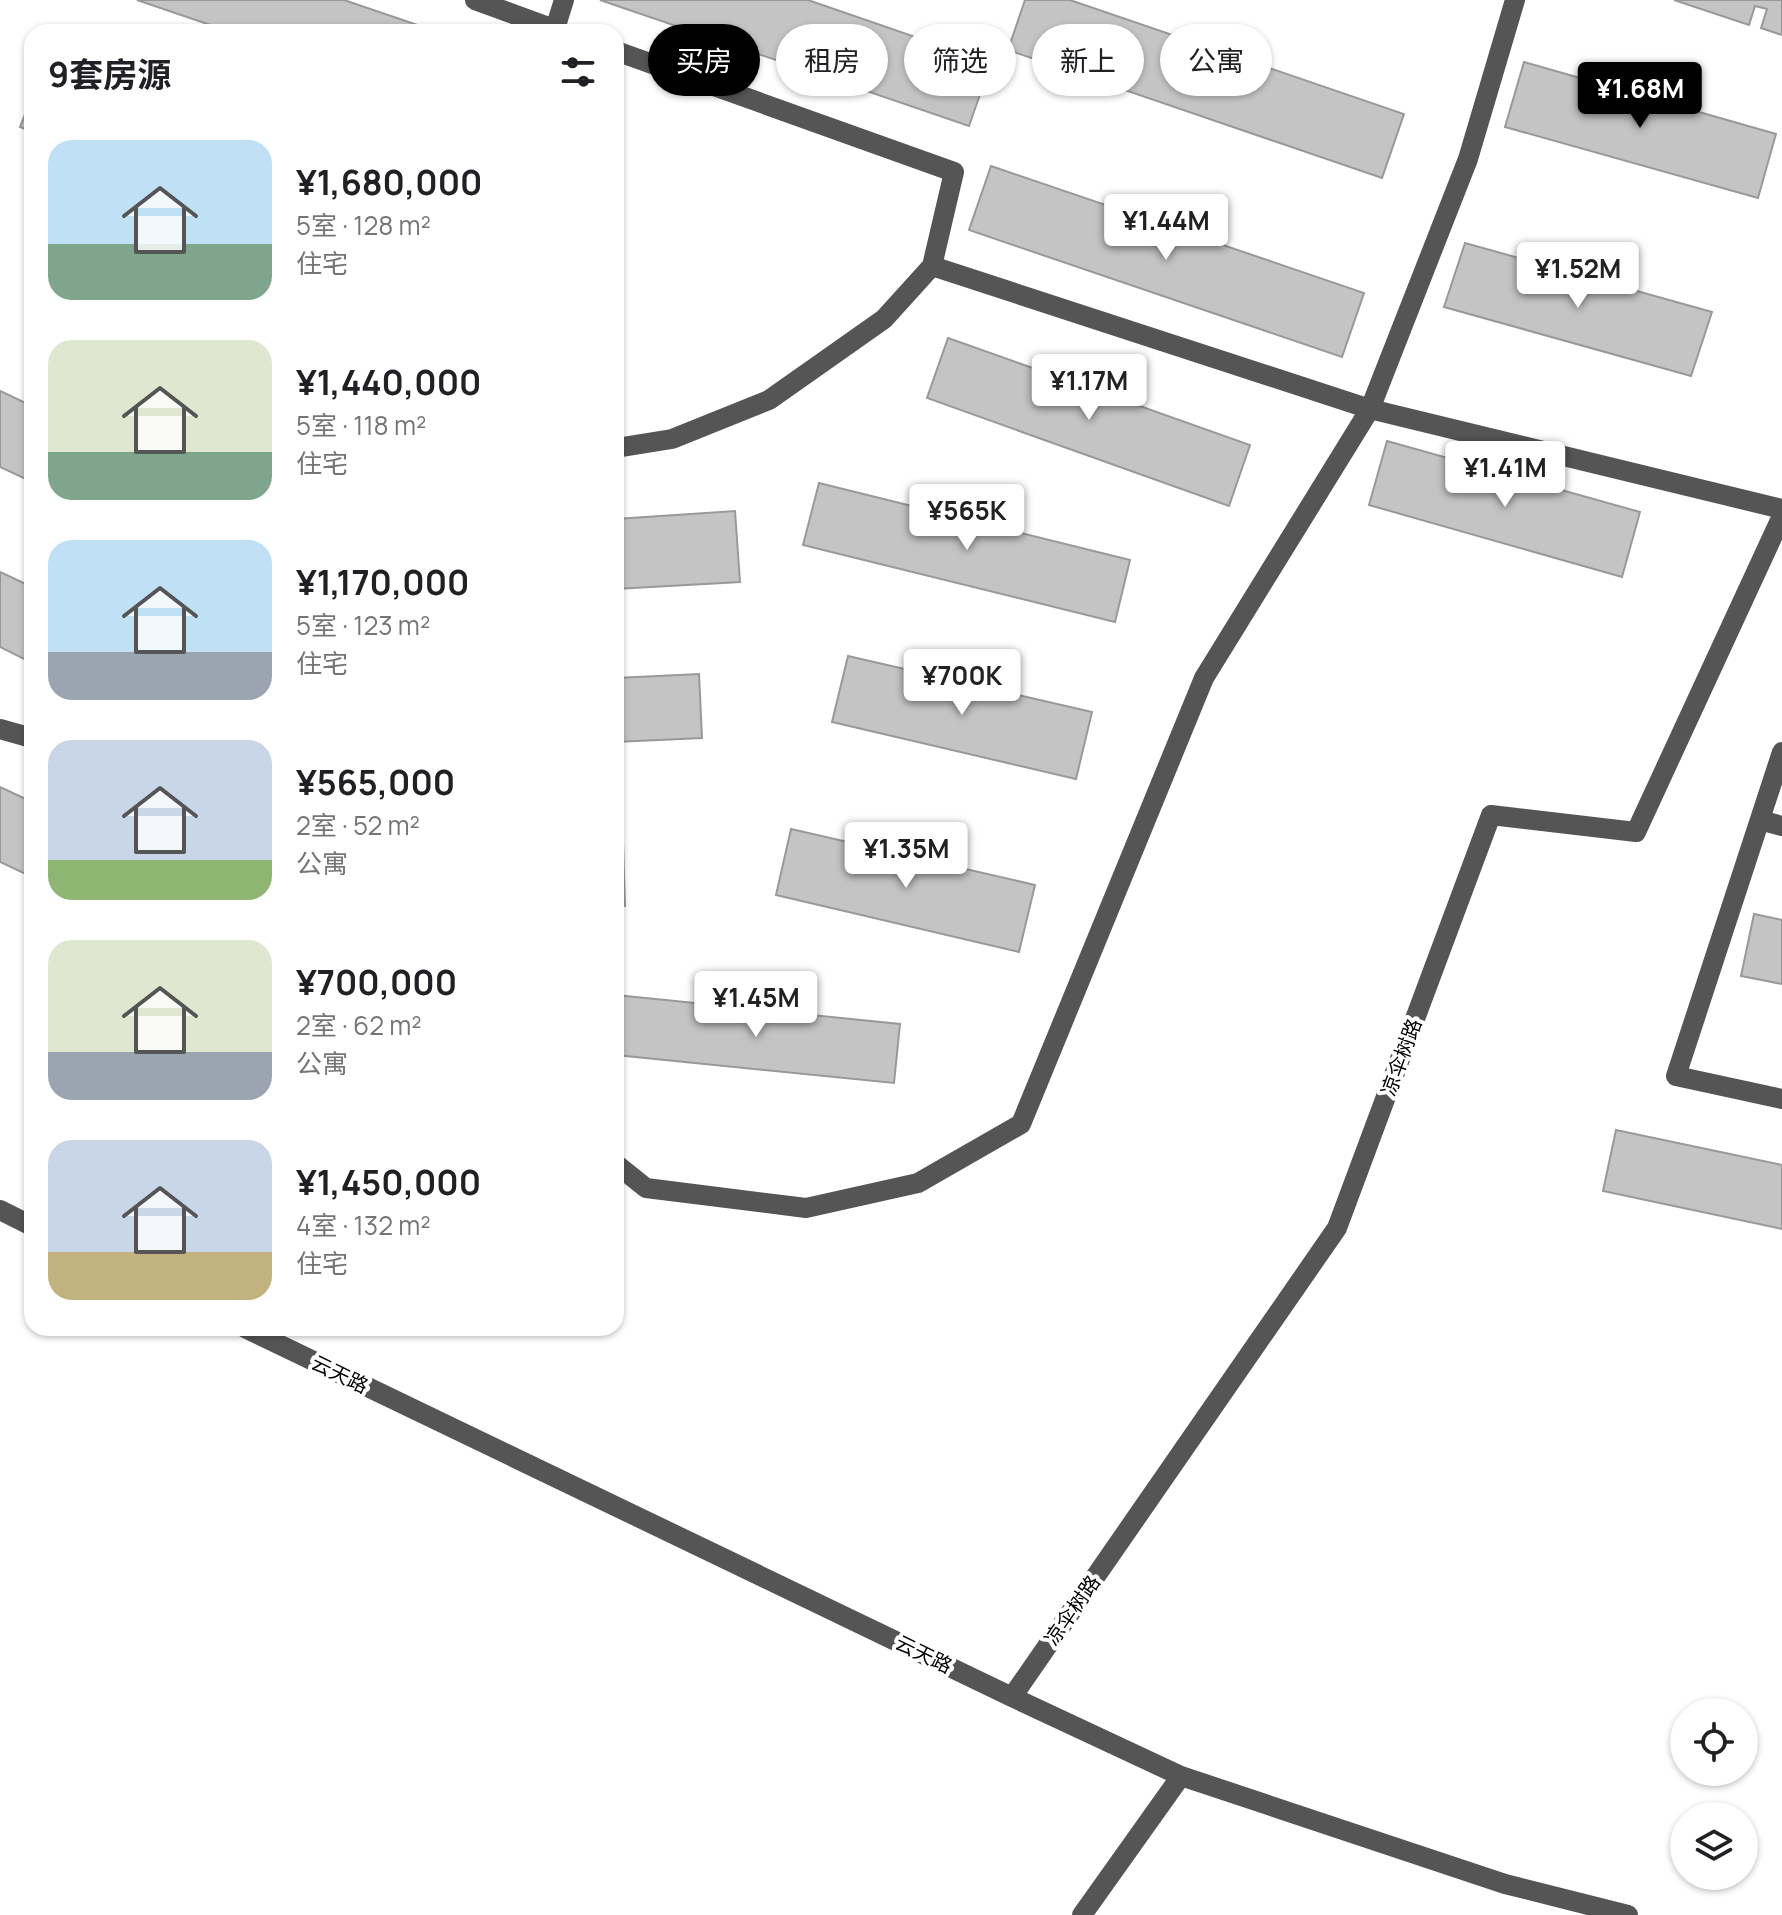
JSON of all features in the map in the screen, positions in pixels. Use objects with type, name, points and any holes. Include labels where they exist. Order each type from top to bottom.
[{"type":"street","points":[[475,0],[538,24]]},
{"type":"street","points":[[559,24],[564,0]]},
{"type":"street","points":[[624,1170],[646,1188],[806,1208],[918,1183],[1021,1124],[1204,678],[1370,409],[1468,159],[1515,0]]},
{"type":"street","points":[[624,54],[954,172],[932,266],[884,319],[769,400],[672,439],[624,447]]},
{"type":"street","points":[[932,266],[1370,409],[1782,509]]},
{"type":"street","name":"凉伞树路","points":[[1012,1697],[1337,1228],[1491,815],[1636,832],[1782,516]]},
{"type":"street","points":[[0,729],[24,736]]},
{"type":"street","points":[[1782,752],[1676,1076],[1782,1099]]},
{"type":"street","points":[[1760,820],[1782,826]]},
{"type":"street","points":[[0,1210],[24,1222]]},
{"type":"street","name":"云天路","points":[[262,1336],[1181,1776],[1505,1884],[1628,1915]]},
{"type":"street","points":[[1082,1915],[1181,1776]]},
{"type":"building","points":[[137,0],[344,0],[414,24],[208,24]]},
{"type":"building","points":[[600,0],[808,0],[878,24],[776,24],[776,60],[760,55],[760,24],[670,24]]},
{"type":"building","points":[[1025,0],[1070,0],[1140,24],[1032,24],[1032,58],[1016,53],[1016,26]]},
{"type":"building","points":[[1674,0],[1782,0],[1782,35],[1761,28],[1767,9],[1755,6],[1749,25]]},
{"type":"building","points":[[1144,25],[1160,31],[1160,96],[1272,96],[1272,69],[1404,114],[1382,178],[1142,96]]},
{"type":"building","points":[[888,28],[904,33],[904,96],[979,96],[969,126],[881,96],[888,96]]},
{"type":"building","points":[[1524,62],[1776,134],[1758,198],[1505,127]]},
{"type":"building","points":[[991,166],[1364,293],[1342,357],[969,230]]},
{"type":"building","points":[[1465,243],[1712,312],[1691,376],[1444,307]]},
{"type":"building","points":[[948,338],[1250,445],[1229,506],[927,398]]},
{"type":"building","points":[[0,391],[24,402],[24,478],[0,467]]},
{"type":"building","points":[[1387,441],[1640,512],[1622,577],[1369,505]]},
{"type":"building","points":[[819,483],[1130,560],[1115,622],[803,545]]},
{"type":"building","points":[[735,511],[740,582],[624,589],[624,518]]},
{"type":"building","points":[[0,572],[24,583],[24,659],[0,647]]},
{"type":"building","points":[[848,656],[1092,712],[1076,779],[832,722]]},
{"type":"building","points":[[699,674],[702,738],[624,742],[624,678]]},
{"type":"building","points":[[0,787],[24,798],[24,873],[0,862]]},
{"type":"building","points":[[791,829],[1035,885],[1019,952],[776,895]]},
{"type":"building","points":[[1754,914],[1782,920],[1782,984],[1741,976]]},
{"type":"building","points":[[624,996],[900,1024],[894,1083],[624,1056]]},
{"type":"building","points":[[1616,1130],[1782,1165],[1782,1229],[1603,1191]]}]
